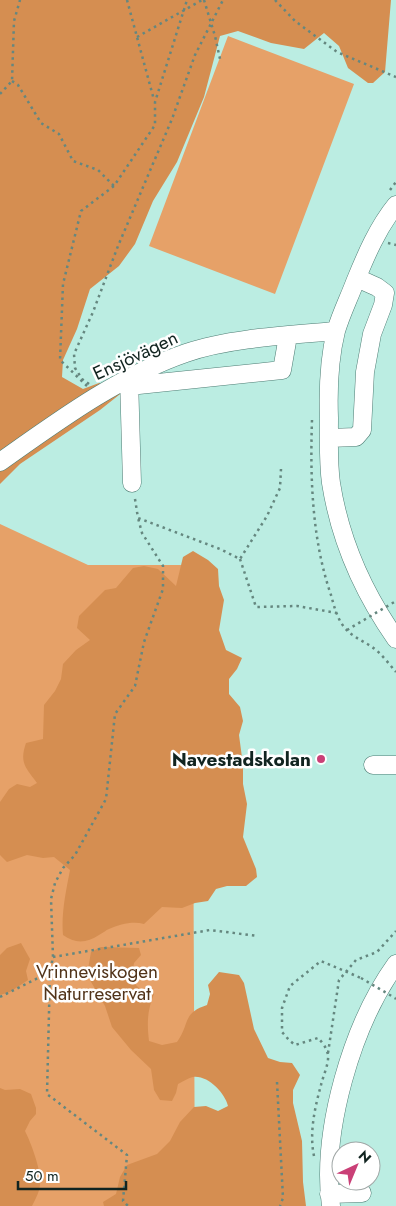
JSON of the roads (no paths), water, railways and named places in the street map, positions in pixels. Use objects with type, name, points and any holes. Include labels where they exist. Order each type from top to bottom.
[{"type":"street","points":[[396,205],[387,216],[375,238],[336,331],[328,395],[331,481],[347,548],[370,599],[396,639]]},
{"type":"street","points":[[329,438],[356,437],[362,430],[365,372],[372,334],[383,305],[385,293],[377,287],[357,278]]},
{"type":"street","name":"Ensjövägen","points":[[0,462],[100,394],[129,382],[187,352],[230,343],[336,331]]},
{"type":"street","points":[[132,483],[129,382],[282,370],[288,336]]},
{"type":"street","points":[[373,766],[396,765]]},
{"type":"street","points":[[362,1193],[330,1200],[329,1162],[333,1130],[340,1097],[360,1029],[396,964]]},
{"type":"place","name":"Navestadskolan","points":[[321,759]]},
{"type":"park label","name":"Vrinneviskogen Naturreservat","points":[[97,982]]}]
